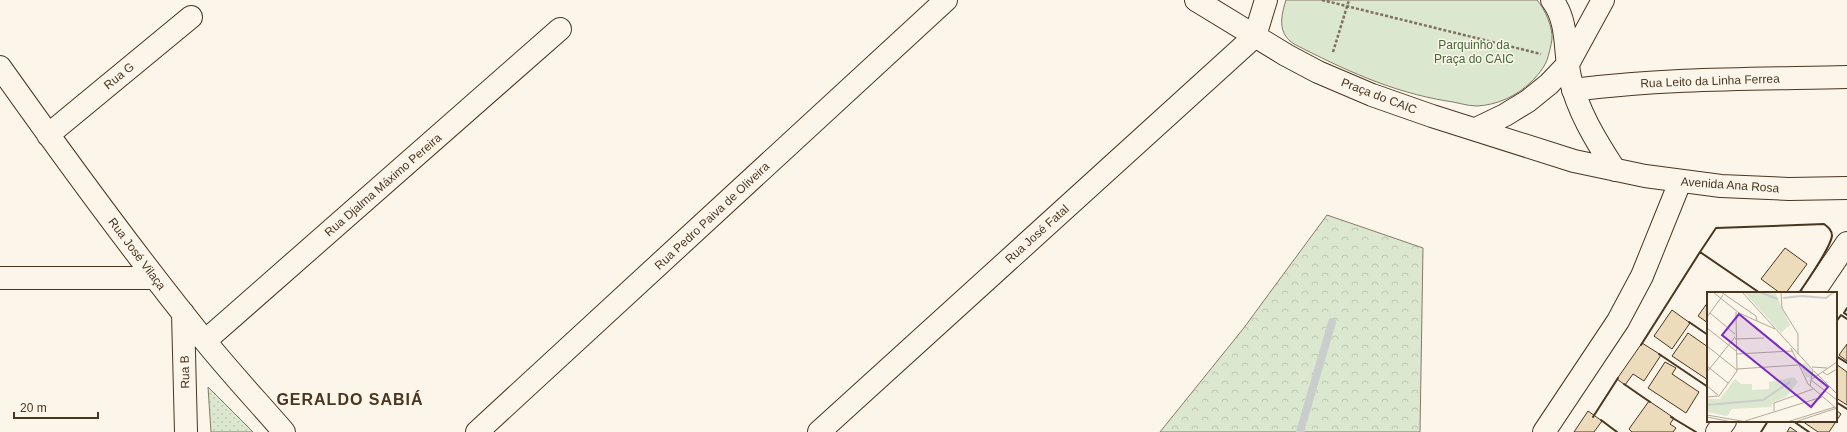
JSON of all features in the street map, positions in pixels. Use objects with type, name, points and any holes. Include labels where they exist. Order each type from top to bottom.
[{"type":"street","name":"Rua Pedro Paiva de Oliveira","points":[[477,432],[946,0]]},
{"type":"street","points":[[1196,0],[1255,36],[1266,0]]},
{"type":"street","points":[[1552,0],[1563,23],[1567,43],[1568,64],[1574,90],[1591,132],[1615,170]]},
{"type":"street","points":[[1476,129],[1505,115],[1528,101],[1549,84],[1568,64],[1603,0]]},
{"type":"street","name":"Rua G","points":[[48,135],[191,17]]},
{"type":"street","name":"Rua Djalma Máximo Pereira","points":[[205,341],[560,29]]},
{"type":"street","name":"Praça do CAIC","points":[[1255,36],[1286,55],[1326,75],[1372,95],[1432,116],[1574,161],[1615,170]]},
{"type":"street","name":"Rua José Fatal","points":[[819,432],[1255,36]]},
{"type":"street","name":"Rua José Vilaça","points":[[0,67],[48,135],[154,278],[205,341],[284,432]]},
{"type":"street","name":"Rua Leito da Linha Ferrea","points":[[1574,90],[1624,83],[1672,80],[1847,77]]},
{"type":"street","name":"Avenida Ana Rosa","points":[[1615,170],[1680,182],[1721,186],[1789,189],[1847,188]]},
{"type":"street","points":[[1544,432],[1618,321],[1642,276],[1680,182]]},
{"type":"street","points":[[1814,292],[1847,243]]},
{"type":"street","points":[[0,278],[154,278]]},
{"type":"street","name":"Rua B","points":[[183,313],[186,432]]},
{"type":"street","points":[[1717,432],[1724,422]]},
{"type":"path","points":[[1322,0],[1548,55],[1568,64]]},
{"type":"path","points":[[1326,75],[1350,0]]},
{"type":"green space","name":"Parquinho da Praça do CAIC","points":[[1286,0],[1537,0],[1548,19],[1552,39],[1544,66],[1536,77],[1519,92],[1492,104],[1477,106],[1469,105],[1426,97],[1387,86],[1349,71],[1294,44],[1285,35],[1282,24]]},
{"type":"green space","points":[[1327,215],[1423,248],[1420,432],[1160,432],[1243,329]]},
{"type":"green space","points":[[208,387],[253,432],[211,432]]},
{"type":"building","points":[[1785,248],[1807,264],[1787,292],[1779,292],[1761,279]]},
{"type":"building","points":[[1707,303],[1707,322],[1698,316]]},
{"type":"building","points":[[1672,310],[1690,323],[1672,349],[1654,336]]},
{"type":"building","points":[[1688,333],[1707,346],[1707,379],[1672,356]]},
{"type":"building","points":[[1642,343],[1661,355],[1644,381],[1633,374],[1625,385],[1617,379]]},
{"type":"building","points":[[1847,344],[1847,361],[1839,355]]},
{"type":"building","points":[[1665,362],[1676,368],[1672,374],[1699,392],[1686,413],[1648,388]]},
{"type":"building","points":[[1837,365],[1847,372],[1847,405],[1837,399]]},
{"type":"building","points":[[1649,401],[1674,418],[1670,424],[1676,428],[1673,432],[1632,432],[1629,429]]},
{"type":"building","points":[[1588,411],[1602,421],[1594,432],[1574,432]]},
{"type":"building","points":[[1837,411],[1841,414],[1837,420]]},
{"type":"building","points":[[1803,422],[1836,422],[1829,432],[1818,432]]},
{"type":"building","points":[[1790,427],[1797,432],[1787,432]]},
{"type":"waterway","points":[[1300,432],[1332,322]]},
{"type":"wall","points":[[1700,252],[1716,228],[1824,224],[1831,232],[1832,236],[1830,242],[1818,265],[1800,292]]},
{"type":"wall","points":[[1641,345],[1700,252],[1759,292]]},
{"type":"wall","points":[[1847,308],[1844,313],[1847,315]]},
{"type":"wall","points":[[1837,321],[1841,315],[1847,319]]},
{"type":"wall","points":[[1689,322],[1707,334]]},
{"type":"wall","points":[[1659,354],[1707,386]]},
{"type":"wall","points":[[1837,357],[1847,363]]},
{"type":"wall","points":[[1593,417],[1618,378]]},
{"type":"wall","points":[[1624,384],[1650,402]]},
{"type":"wall","points":[[1837,403],[1847,409]]},
{"type":"wall","points":[[1671,417],[1696,432]]},
{"type":"wall","points":[[1601,420],[1617,432]]},
{"type":"wall","points":[[1761,432],[1767,422]]},
{"type":"wall","points":[[1794,422],[1809,432]]},
{"type":"district","name":"GERALDO SABIÁ","points":[[350,399]]}]
